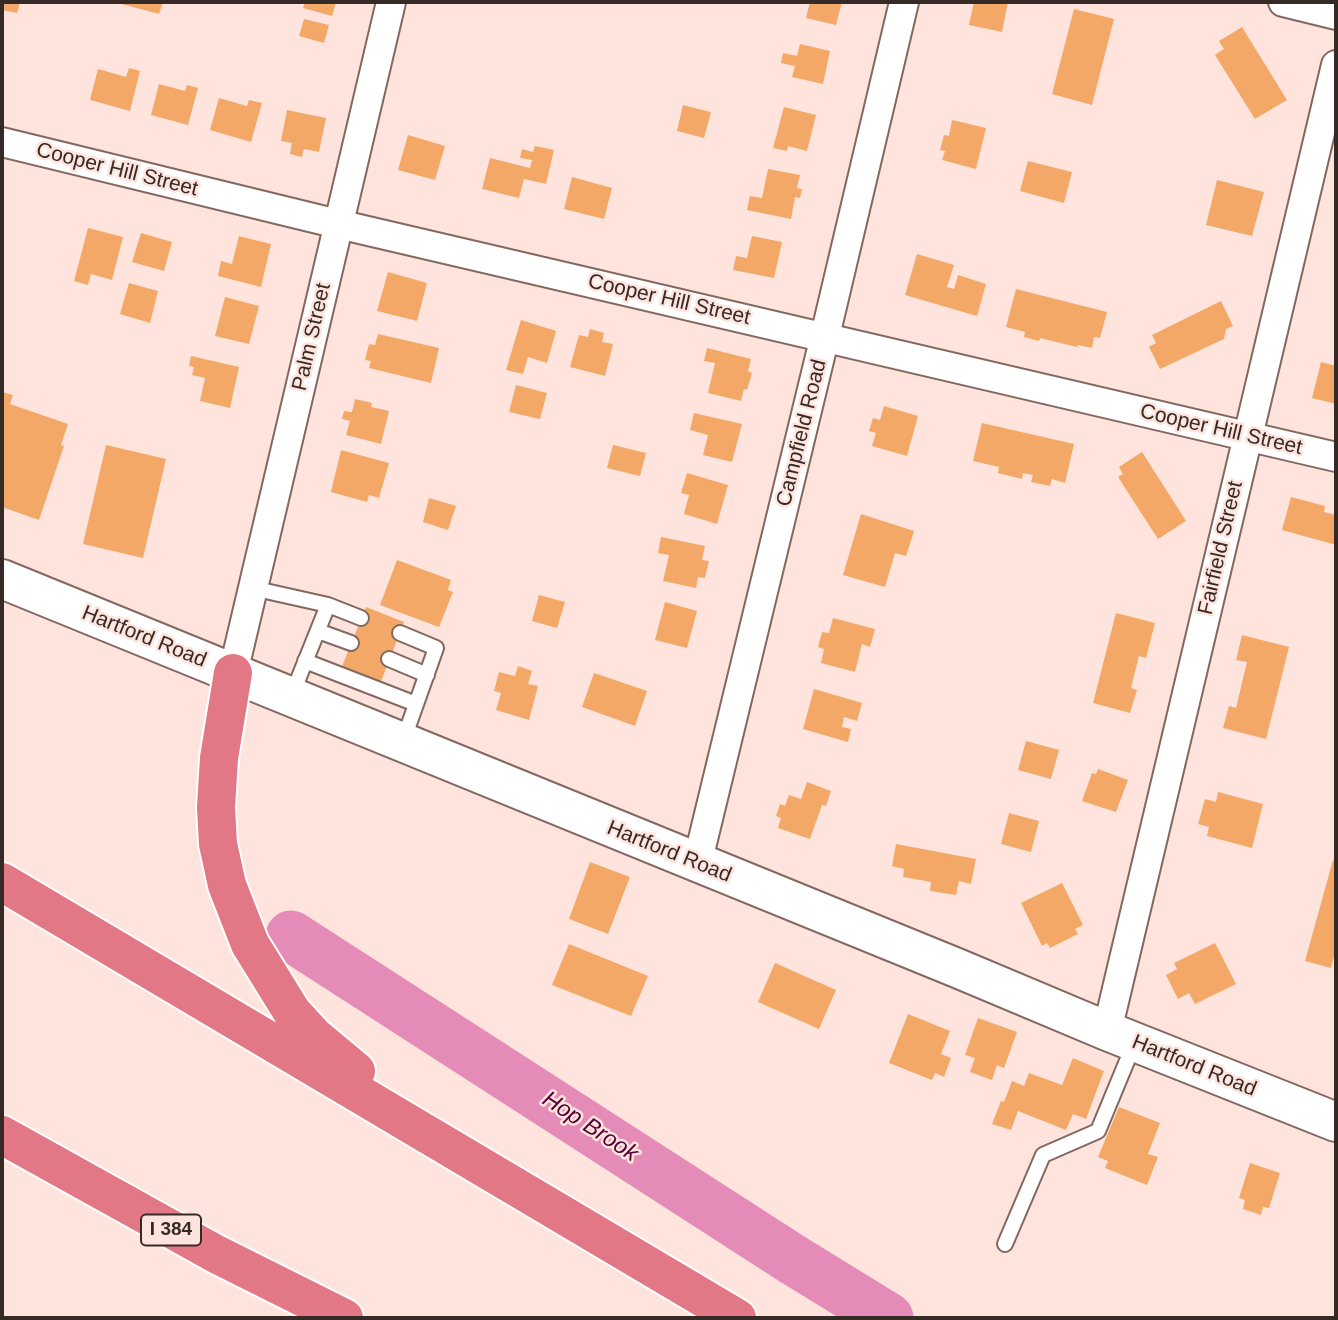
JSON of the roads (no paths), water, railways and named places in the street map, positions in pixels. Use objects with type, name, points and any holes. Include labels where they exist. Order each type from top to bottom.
[{"type":"highway","points":[[233,673],[219,758],[216,825],[227,885],[241,924],[256,954],[292,1012],[314,1035],[343,1061],[498,1177]]},
{"type":"highway","points":[[2,882],[737,1318]]},
{"type":"highway","name":"I 384","points":[[2,1135],[204,1248],[344,1318]]},
{"type":"main road","name":"Hartford Road","points":[[2,579],[1121,1037],[1336,1122]]},
{"type":"street","name":"Palm Street","points":[[233,673],[391,2]]},
{"type":"street","name":"Campfield Road","points":[[697,864],[904,2]]},
{"type":"street","points":[[1283,2],[1336,15]]},
{"type":"street","name":"Fairfield Street","points":[[1121,1037],[1248,436],[1336,65]]},
{"type":"street","name":"Cooper Hill Street","points":[[2,142],[338,224],[1336,457]]},
{"type":"lane","points":[[252,588],[328,605],[361,618]]},
{"type":"lane","points":[[290,697],[328,605]]},
{"type":"lane","points":[[318,631],[351,643]]},
{"type":"lane","points":[[400,633],[436,648],[402,742]]},
{"type":"lane","points":[[389,659],[427,675]]},
{"type":"lane","points":[[305,661],[416,704]]},
{"type":"lane","points":[[1005,1244],[1043,1155],[1098,1131],[1121,1037]]},
{"type":"waterway","name":"Hop Brook","points":[[291,936],[888,1318]]}]
